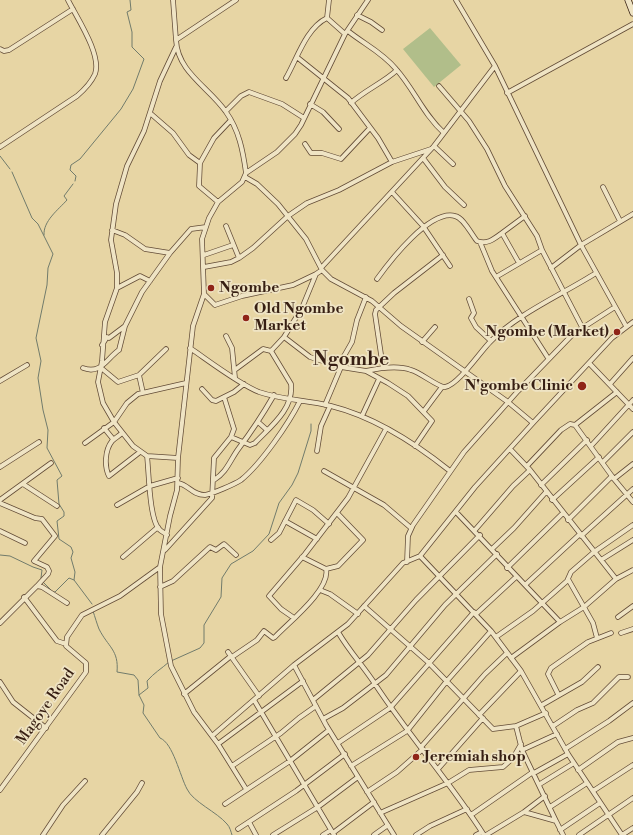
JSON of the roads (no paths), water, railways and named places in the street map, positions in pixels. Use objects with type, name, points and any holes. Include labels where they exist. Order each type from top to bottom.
[{"type":"main road","points":[[628,0],[633,13]]},
{"type":"street","points":[[0,147],[77,96],[91,81],[95,74],[95,55],[68,0]]},
{"type":"street","points":[[173,0],[176,47],[184,66],[226,111],[242,146],[246,175],[267,193],[288,216],[306,239],[321,269],[340,284],[379,306],[385,313],[422,342],[508,402],[532,423]]},
{"type":"street","points":[[176,40],[236,0]]},
{"type":"street","points":[[327,18],[329,0]]},
{"type":"street","points":[[246,789],[218,744],[194,712],[184,694],[171,666],[161,614],[160,567],[178,481],[178,458],[193,326],[204,294],[204,254],[202,239],[213,209],[218,202],[242,182],[246,175],[277,152],[295,134],[346,32],[368,0]]},
{"type":"street","points":[[456,0],[495,66],[580,245],[626,326]]},
{"type":"street","points":[[0,49],[4,51],[9,50],[73,10]]},
{"type":"street","points":[[358,15],[382,30]]},
{"type":"street","points":[[327,18],[360,41],[372,46],[397,70],[421,106],[444,133]]},
{"type":"street","points":[[286,78],[310,34],[322,21],[327,18]]},
{"type":"street","points":[[508,93],[633,24]]},
{"type":"street","points":[[176,47],[160,81],[144,130],[122,180],[116,204],[112,230],[112,251],[117,273],[117,288],[105,322],[99,390],[103,403],[114,422],[140,452],[147,456],[178,458]]},
{"type":"street","points":[[298,58],[352,103],[392,162]]},
{"type":"street","points":[[204,294],[215,305],[242,296],[293,285],[316,274],[433,148],[460,110],[495,66]]},
{"type":"street","points":[[352,103],[364,92],[390,77],[397,70]]},
{"type":"street","points":[[439,86],[460,110],[477,133],[505,186],[537,236],[542,250],[582,327]]},
{"type":"street","points":[[226,111],[241,96],[248,92],[282,104],[304,118]]},
{"type":"street","points":[[310,104],[323,112],[339,129]]},
{"type":"street","points":[[150,113],[177,138],[189,155],[200,163]]},
{"type":"street","points":[[218,202],[199,186],[200,163],[214,138],[231,120]]},
{"type":"street","points":[[305,144],[311,153],[322,153],[341,159],[370,128]]},
{"type":"street","points":[[204,267],[231,262],[239,258],[254,248],[288,216],[307,203],[339,190],[392,162],[433,148]]},
{"type":"street","points":[[433,148],[453,164]]},
{"type":"street","points":[[423,158],[445,187],[464,205]]},
{"type":"street","points":[[603,187],[620,221]]},
{"type":"street","points":[[392,192],[423,226],[450,266]]},
{"type":"street","points":[[551,268],[580,245],[633,214]]},
{"type":"street","points":[[376,279],[423,226],[440,216],[455,216],[460,218],[477,241],[480,242],[488,264],[548,358]]},
{"type":"street","points":[[480,242],[491,241],[525,216]]},
{"type":"street","points":[[226,226],[239,258]]},
{"type":"street","points":[[83,368],[94,370],[106,364],[119,350],[125,326],[142,292],[170,253],[191,229],[206,227]]},
{"type":"street","points":[[112,230],[125,235],[145,249],[170,253]]},
{"type":"street","points":[[502,233],[518,264]]},
{"type":"street","points":[[204,254],[233,245]]},
{"type":"street","points":[[496,277],[542,250]]},
{"type":"street","points":[[383,368],[375,314],[379,306],[443,255]]},
{"type":"street","points":[[424,411],[442,387],[450,385],[491,341],[522,318],[596,273]]},
{"type":"street","points":[[271,351],[284,337],[302,308],[316,274]]},
{"type":"street","points":[[117,288],[140,276],[150,281]]},
{"type":"street","points":[[317,451],[321,426],[344,356],[352,342],[360,310],[366,298]]},
{"type":"street","points":[[468,299],[474,313],[471,318],[476,327],[491,341]]},
{"type":"street","points":[[407,562],[407,547],[411,528],[450,471],[478,434],[548,358],[582,327],[615,307]]},
{"type":"street","points":[[212,736],[294,665],[338,632],[358,614],[382,584],[407,562],[420,556],[532,423],[626,326],[633,322]]},
{"type":"street","points":[[102,346],[107,337],[109,338],[125,326]]},
{"type":"street","points":[[422,342],[435,327]]},
{"type":"street","points":[[226,336],[232,348],[236,369],[235,378]]},
{"type":"street","points":[[284,337],[310,358],[341,368],[366,371],[383,368],[409,369],[425,376],[442,387]]},
{"type":"street","points":[[190,348],[244,384],[259,392],[289,399],[328,405],[362,416],[415,446],[450,471]]},
{"type":"street","points":[[100,367],[118,382],[139,375],[166,349]]},
{"type":"street","points":[[231,437],[250,445],[255,443],[280,417],[289,399],[291,384],[271,351],[263,349],[236,369]]},
{"type":"street","points":[[610,384],[633,358]]},
{"type":"street","points":[[589,363],[633,408]]},
{"type":"street","points":[[0,381],[28,365]]},
{"type":"street","points":[[366,371],[408,396],[424,411],[432,422],[415,446]]},
{"type":"street","points":[[139,375],[143,393]]},
{"type":"street","points":[[362,416],[379,379]]},
{"type":"street","points":[[85,443],[114,422],[131,399],[143,393],[186,383]]},
{"type":"street","points":[[202,389],[214,401],[224,398],[244,384]]},
{"type":"street","points":[[526,466],[565,426],[570,424],[575,425],[618,392]]},
{"type":"street","points":[[214,480],[226,470],[274,396]]},
{"type":"street","points":[[164,551],[209,503],[214,480],[214,458],[231,437],[234,424],[224,398]]},
{"type":"street","points":[[591,446],[633,400]]},
{"type":"street","points":[[117,505],[144,491],[150,486],[178,481],[186,485],[196,494],[212,494],[240,481],[247,475],[286,425],[300,401]]},
{"type":"street","points":[[258,422],[268,430]]},
{"type":"street","points":[[575,425],[633,502]]},
{"type":"street","points":[[104,428],[113,439]]},
{"type":"street","points":[[294,618],[281,609],[269,596],[337,513],[355,487],[386,429]]},
{"type":"street","points":[[603,462],[633,432]]},
{"type":"street","points":[[122,433],[113,439],[108,449],[105,467],[108,476],[140,452]]},
{"type":"street","points":[[541,485],[587,440]]},
{"type":"street","points":[[0,467],[39,442]]},
{"type":"street","points":[[510,449],[530,470],[552,500],[616,579]]},
{"type":"street","points":[[147,456],[151,502],[158,527],[167,535]]},
{"type":"street","points":[[552,500],[599,456]]},
{"type":"street","points":[[0,622],[48,574],[49,571],[47,567],[34,561],[55,536],[48,524],[42,519],[35,518],[0,502],[51,463]]},
{"type":"street","points":[[568,520],[613,477],[633,464]]},
{"type":"street","points":[[475,530],[513,486],[530,470]]},
{"type":"street","points":[[324,471],[355,487],[384,505],[411,528]]},
{"type":"street","points":[[23,484],[57,506]]},
{"type":"street","points":[[525,585],[633,489]]},
{"type":"street","points":[[492,549],[514,528],[546,492]]},
{"type":"street","points":[[271,540],[279,533],[297,500],[313,510],[329,524]]},
{"type":"street","points":[[456,512],[480,535],[507,568],[560,622]]},
{"type":"street","points":[[302,557],[326,569],[338,566],[363,540],[337,513]]},
{"type":"street","points":[[507,568],[563,513]]},
{"type":"street","points":[[285,521],[317,538]]},
{"type":"street","points":[[496,637],[525,618],[568,579],[570,574],[594,552],[633,525]]},
{"type":"street","points":[[123,557],[158,527]]},
{"type":"street","points":[[0,531],[25,543]]},
{"type":"street","points":[[313,700],[368,655],[439,576],[480,535]]},
{"type":"street","points":[[601,560],[633,540]]},
{"type":"street","points":[[160,587],[174,581],[210,548],[216,550],[225,544],[236,556]]},
{"type":"street","points":[[323,719],[343,708],[386,675],[456,594],[497,554]]},
{"type":"street","points":[[420,556],[491,631],[521,671],[542,705],[568,754],[622,835],[633,828]]},
{"type":"street","name":"Magoye Road","points":[[1,788],[46,728],[87,669],[86,663],[68,648],[66,644],[67,637],[72,627],[82,615],[120,596],[160,567]]},
{"type":"street","points":[[184,694],[230,655],[257,640],[264,631],[274,638],[320,590],[326,580],[326,569]]},
{"type":"street","points":[[511,658],[560,622],[584,607],[616,579],[633,570]]},
{"type":"street","points":[[338,743],[390,708],[428,663],[475,613],[516,577]]},
{"type":"street","points":[[568,579],[593,623],[597,638]]},
{"type":"street","points":[[37,586],[48,590],[67,603]]},
{"type":"street","points":[[320,590],[330,594],[358,614]]},
{"type":"street","points":[[24,597],[57,641],[66,644]]},
{"type":"street","points":[[364,606],[428,663],[494,729],[516,726],[546,713]]},
{"type":"street","points":[[618,617],[633,606]]},
{"type":"street","points":[[621,633],[633,629]]},
{"type":"street","points":[[351,766],[407,731],[446,682],[491,631]]},
{"type":"street","points":[[338,632],[390,708],[422,748],[484,834]]},
{"type":"street","points":[[558,694],[548,674],[551,668],[588,642],[611,633]]},
{"type":"street","points":[[367,792],[397,772],[422,748],[485,674],[507,653]]},
{"type":"street","points":[[230,655],[259,696]]},
{"type":"street","points":[[294,665],[323,719],[394,835]]},
{"type":"street","points":[[542,705],[558,694],[582,682],[598,667]]},
{"type":"street","points":[[438,770],[521,671]]},
{"type":"street","points":[[553,726],[577,710],[593,703],[619,677],[628,677]]},
{"type":"street","points":[[218,744],[303,680]]},
{"type":"street","points":[[0,682],[13,702],[46,728]]},
{"type":"street","points":[[254,700],[290,761],[305,783],[333,833]]},
{"type":"street","points":[[565,749],[609,721],[633,703]]},
{"type":"street","points":[[232,766],[276,737],[316,706]]},
{"type":"street","points":[[516,726],[522,750],[546,796],[563,835]]},
{"type":"street","points":[[225,804],[290,761],[330,730]]},
{"type":"street","points":[[522,750],[557,734]]},
{"type":"street","points":[[578,770],[618,742],[633,738]]},
{"type":"street","points":[[380,813],[448,783],[472,769],[503,767],[513,758],[520,744]]},
{"type":"street","points":[[238,829],[345,754]]},
{"type":"street","points":[[471,815],[533,773],[568,754]]},
{"type":"street","points":[[540,784],[574,763]]},
{"type":"street","points":[[592,791],[633,765]]},
{"type":"street","points":[[274,835],[318,807],[358,777]]},
{"type":"street","points":[[43,835],[64,805],[85,781]]},
{"type":"street","points":[[102,835],[138,792],[142,783]]},
{"type":"street","points":[[550,807],[587,783]]},
{"type":"street","points":[[476,835],[484,834],[524,812],[546,796]]},
{"type":"street","points":[[579,835],[633,798]]},
{"type":"street","points":[[323,835],[333,833],[374,802]]},
{"type":"street","points":[[560,830],[600,803]]},
{"type":"street","points":[[416,835],[430,826],[467,809]]},
{"type":"street","points":[[524,812],[556,821]]},
{"type":"street","points":[[249,822],[256,835]]},
{"type":"street","points":[[374,835],[388,824]]},
{"type":"waterway","points":[[75,181],[76,176],[70,170],[71,165],[80,159],[121,109],[133,89],[144,59],[132,47],[132,32],[127,12],[131,10],[130,0]]},
{"type":"waterway","points":[[0,156],[10,169]]},
{"type":"waterway","points":[[12,172],[32,218],[38,224],[53,254],[48,268],[47,285],[36,338],[41,361],[38,378],[48,430],[47,448],[62,476],[57,480],[59,504],[64,512],[64,516],[57,521],[59,539],[71,547],[73,552],[71,558],[75,572],[74,580],[92,604]]},
{"type":"waterway","points":[[44,235],[44,230],[48,220],[67,200],[64,196],[73,184]]},
{"type":"waterway","points":[[171,661],[200,648],[204,643],[204,625],[221,597],[222,578],[231,564],[253,551],[269,534],[279,503],[292,485],[298,473],[311,431],[311,424]]},
{"type":"waterway","points":[[0,555],[10,556],[42,570],[41,578]]},
{"type":"waterway","points":[[53,592],[55,592],[69,578],[74,580]]},
{"type":"waterway","points":[[43,582],[51,590]]},
{"type":"waterway","points":[[93,611],[102,635],[115,653],[117,672],[134,675],[138,680],[139,695],[144,705],[143,713],[160,738],[169,746],[190,794],[223,820],[230,828],[232,835]]},
{"type":"waterway","points":[[139,695],[148,688],[147,681],[169,662]]},
{"type":"place","name":"Ngombe","points":[[211,288]]},
{"type":"place","name":"Old Ngombe Market","points":[[246,318]]},
{"type":"place","name":"Ngombe (Market)","points":[[617,332]]},
{"type":"place","name":"N'gombe Clinic","points":[[582,386]]},
{"type":"place","name":"Jeremiah shop","points":[[416,757]]},
{"type":"district","name":"Ngombe","points":[[351,360]]}]
